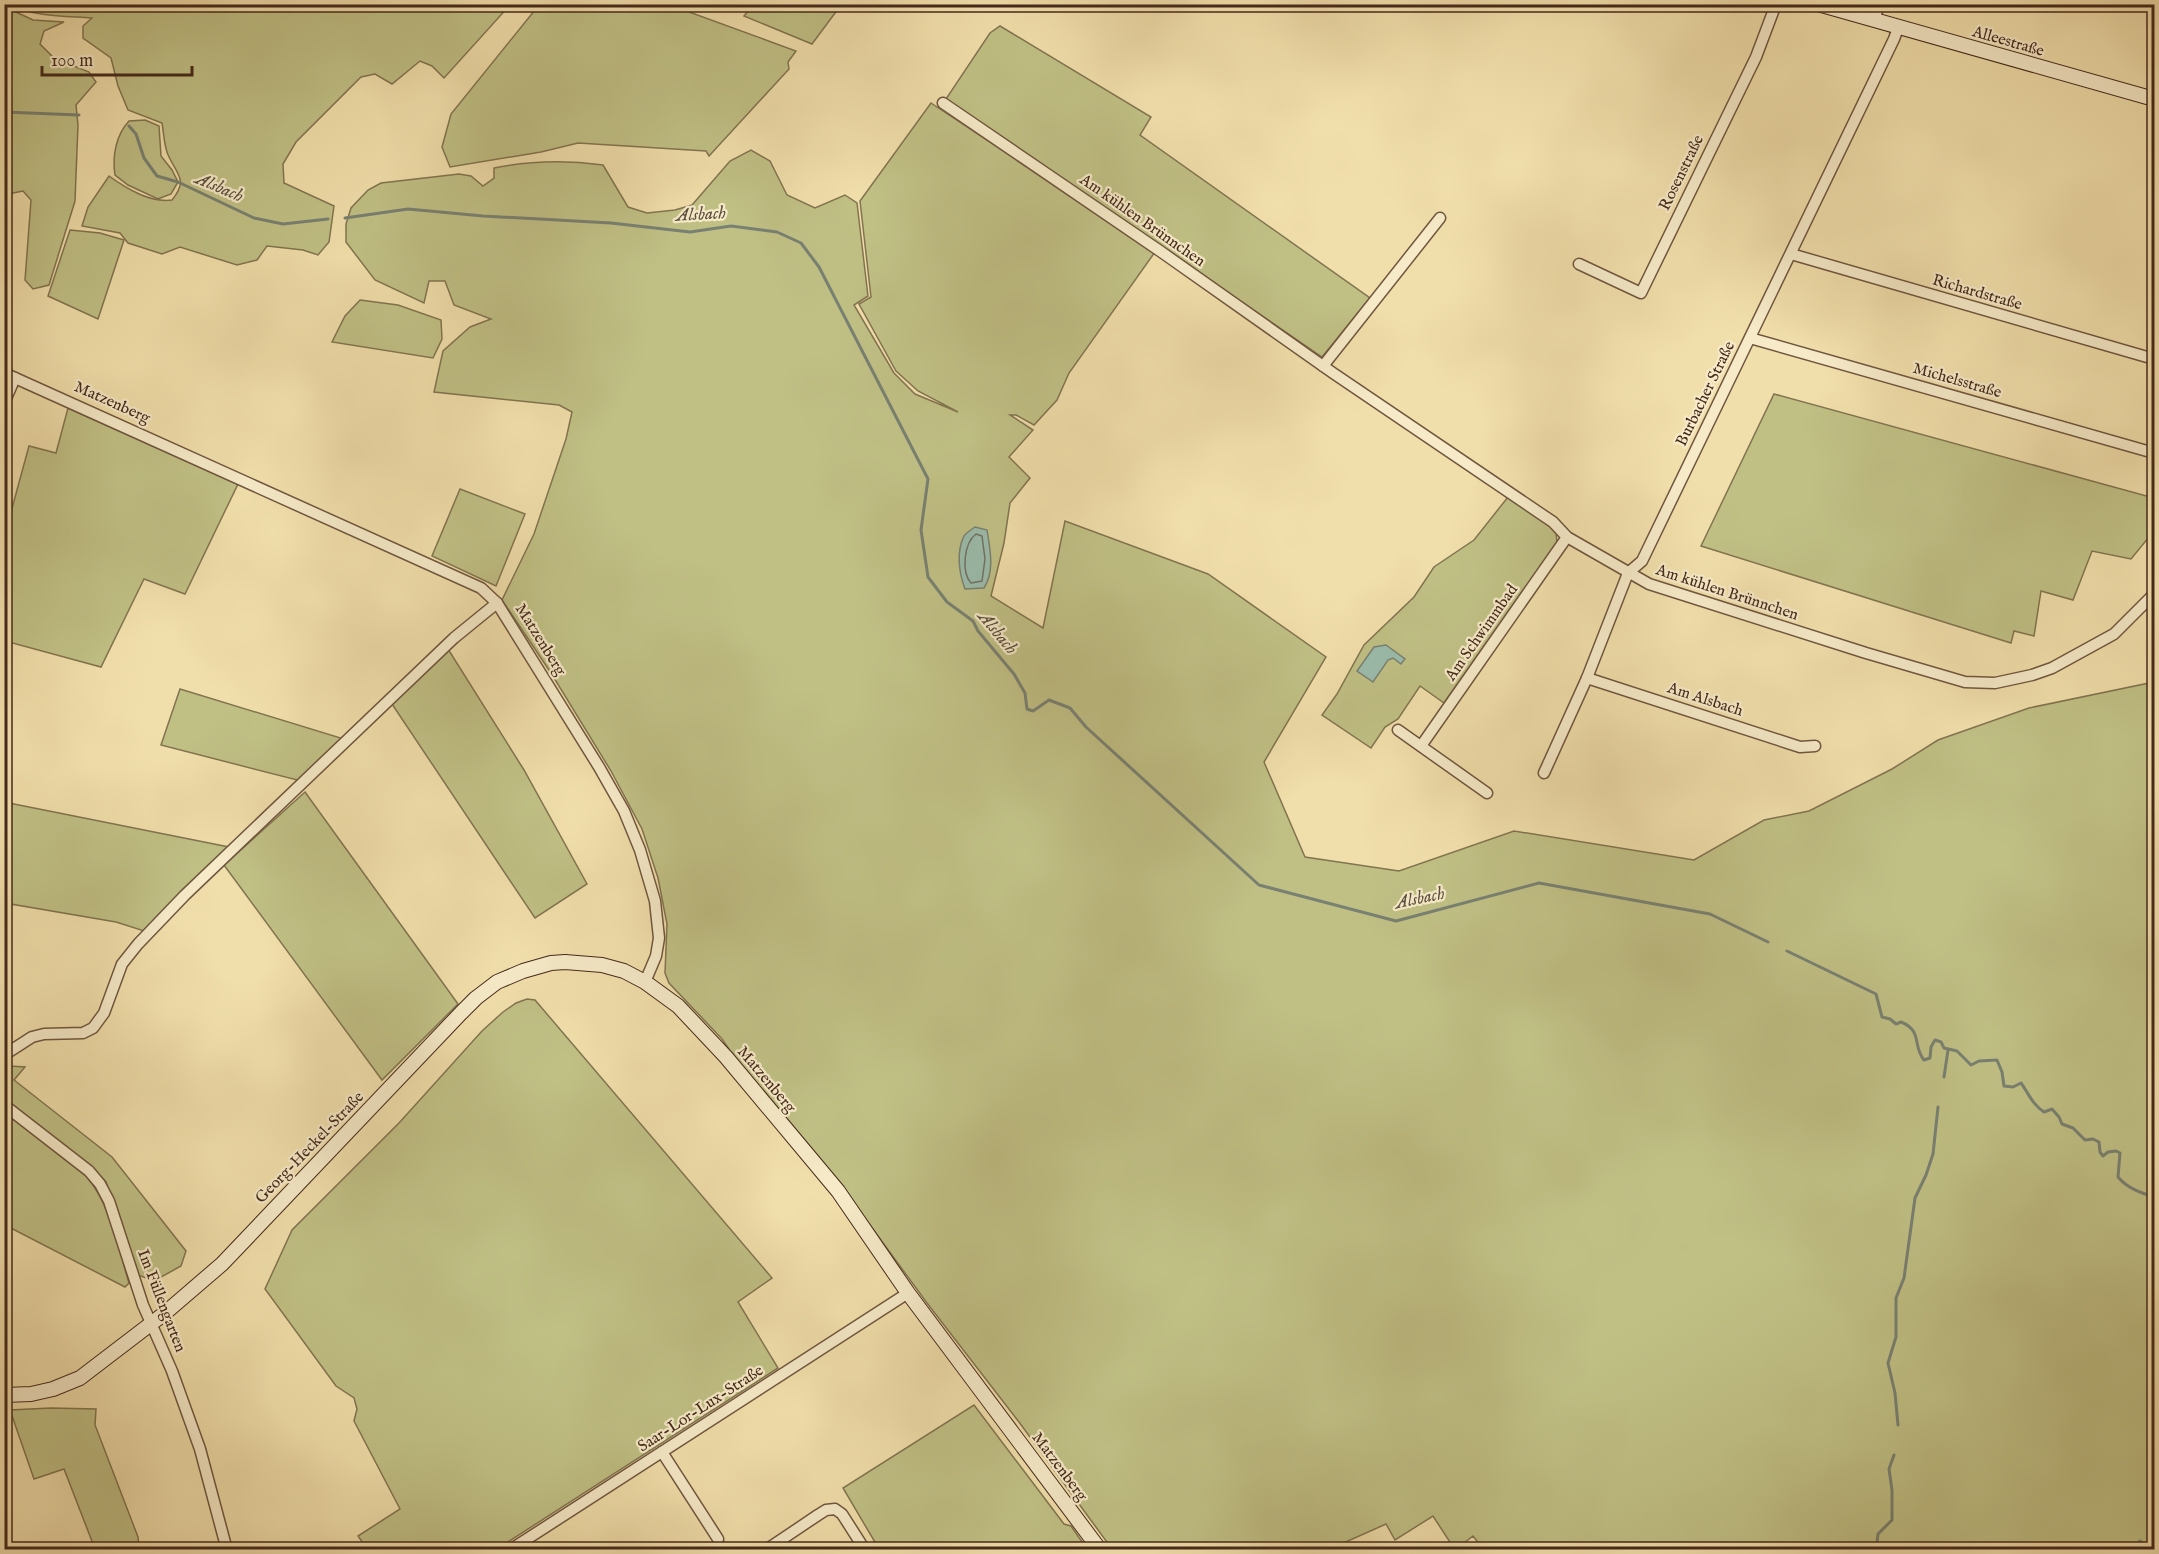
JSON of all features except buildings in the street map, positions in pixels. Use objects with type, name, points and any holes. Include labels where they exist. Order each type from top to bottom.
[{"type":"street","name":"Rosenstraße","points":[[1579,264],[1641,293],[1756,57],[1776,4]]},
{"type":"street","name":"Alleestraße","points":[[1818,4],[2154,99]]},
{"type":"street","points":[[1875,21],[1878,4]]},
{"type":"street","name":"Burbacher Straße","points":[[1544,773],[1587,678],[1628,573],[1642,561],[1898,28]]},
{"type":"street","name":"Am kühlen Brünnchen","points":[[943,103],[1543,516],[1567,537],[1649,584],[1965,682],[1995,683],[2052,668],[2114,634],[2154,594]]},
{"type":"street","points":[[1323,366],[1440,218]]},
{"type":"street","name":"Richardstraße","points":[[1791,254],[2154,359]]},
{"type":"street","name":"Michelsstraße","points":[[1750,338],[2154,453]]},
{"type":"street","name":"Matzenberg","points":[[4,373],[482,588],[497,603],[609,785],[624,811],[640,850],[650,881],[659,938],[656,956],[645,982],[678,1006],[726,1057],[838,1191],[908,1293],[1100,1550]]},
{"type":"street","points":[[4,403],[15,378]]},
{"type":"street","name":"Am Schwimmbad","points":[[1421,746],[1567,537]]},
{"type":"street","name":"Matzenberg","points":[[4,1055],[32,1037],[44,1034],[83,1032],[93,1028],[104,1013],[122,964],[166,914],[447,645],[497,603]]},
{"type":"street","name":"Am Alsbach","points":[[1587,678],[1800,747],[1815,746]]},
{"type":"street","points":[[1398,730],[1487,793]]},
{"type":"street","name":"Georg-Heckel-Straße","points":[[4,1395],[31,1394],[53,1389],[80,1378],[152,1323],[222,1264],[461,1013],[487,989],[523,971],[550,963],[565,962],[602,965],[645,982]]},
{"type":"street","name":"Im Füllengarten","points":[[4,1105],[89,1171],[100,1184],[109,1202],[144,1305],[200,1449],[227,1550]]},
{"type":"street","name":"Saar-Lor-Lux-Straße","points":[[510,1550],[908,1293]]},
{"type":"street","points":[[662,1452],[718,1539]]},
{"type":"street","points":[[766,1550],[818,1515],[835,1509],[842,1514],[865,1550]]},
{"type":"street","points":[[347,1549],[355,1550]]},
{"type":"green space","points":[[754,4],[841,5],[812,44],[744,16]]},
{"type":"green space","points":[[10,5],[67,7],[75,5],[510,5],[444,78],[432,66],[420,61],[392,84],[375,74],[361,77],[296,142],[283,164],[284,183],[334,206],[329,242],[318,255],[303,250],[267,246],[257,260],[237,265],[180,247],[162,254],[128,243],[120,233],[82,226],[88,207],[109,176],[139,194],[164,200],[172,200],[180,188],[180,178],[166,149],[162,123],[128,110],[118,86],[111,58],[83,38],[83,26],[92,18],[40,14]]},
{"type":"green space","points":[[539,5],[670,5],[796,51],[788,62],[789,69],[709,156],[706,151],[578,143],[541,152],[450,167],[442,147],[451,114]]},
{"type":"green space","points":[[5,7],[33,20],[64,22],[44,31],[40,44],[54,58],[89,72],[96,82],[76,105],[78,125],[75,201],[49,285],[33,289],[25,280],[31,200],[23,191],[8,194],[5,198]]},
{"type":"green space","points":[[1000,26],[1151,117],[1140,135],[1370,298],[1322,357],[946,99],[990,33]]},
{"type":"green space","points":[[931,103],[1155,252],[1069,373],[1057,400],[1034,425],[1016,415],[1010,415],[1033,430],[1009,457],[1030,478],[1010,503],[1004,543],[991,596],[1043,628],[1065,521],[1208,574],[1326,657],[1264,762],[1305,857],[1399,871],[1514,831],[1694,860],[1764,820],[1809,811],[1892,769],[1938,740],[2029,708],[2154,682],[2154,1549],[1484,1550],[1473,1536],[1455,1550],[1433,1516],[1395,1540],[1386,1524],[1330,1549],[1112,1549],[840,1184],[740,1065],[722,1039],[669,983],[665,973],[667,924],[658,878],[642,829],[611,771],[551,673],[502,600],[534,534],[566,439],[572,412],[559,405],[434,392],[443,351],[470,327],[491,319],[454,305],[445,281],[429,281],[424,303],[375,280],[346,242],[346,224],[351,208],[368,190],[381,183],[459,174],[471,176],[483,186],[494,178],[494,168],[534,163],[589,163],[603,165],[628,207],[647,213],[675,210],[692,205],[730,161],[751,150],[770,161],[787,195],[815,208],[845,195],[857,203],[868,296],[854,305],[894,373],[915,394],[958,412],[918,391],[896,371],[859,304],[871,297],[860,201]]},
{"type":"green space","points":[[145,120],[159,126],[161,156],[178,182],[171,194],[158,199],[128,185],[115,175],[115,153],[121,133],[129,121]]},
{"type":"green space","points":[[70,230],[100,233],[124,240],[98,319],[48,296]]},
{"type":"green space","points":[[360,300],[398,305],[441,320],[442,339],[433,358],[332,342],[345,316]]},
{"type":"green space","points":[[1774,394],[2154,498],[2154,537],[2149,537],[2131,559],[2092,551],[2073,600],[2041,591],[2034,636],[2014,631],[2011,643],[1701,546]]},
{"type":"green space","points":[[68,408],[238,484],[185,594],[144,579],[101,667],[5,641],[5,534],[29,446],[56,453]]},
{"type":"green space","points":[[460,489],[525,514],[496,586],[432,556]]},
{"type":"green space","points":[[1508,497],[1551,525],[1556,533],[1557,543],[1444,703],[1420,686],[1398,719],[1385,727],[1371,748],[1322,715],[1337,694],[1364,645],[1414,597],[1434,567],[1474,540]]},
{"type":"green space","points":[[448,649],[524,770],[587,884],[535,918],[392,704]]},
{"type":"green space","points":[[180,689],[344,739],[301,781],[161,745]]},
{"type":"green space","points":[[305,792],[458,1004],[382,1080],[224,865]]},
{"type":"green space","points":[[4,802],[229,847],[144,931],[116,922],[5,903]]},
{"type":"green space","points":[[527,999],[535,1000],[772,1278],[738,1302],[778,1368],[497,1549],[367,1549],[358,1536],[400,1509],[354,1421],[357,1409],[354,1398],[336,1386],[265,1289],[292,1230],[399,1123],[482,1031],[503,1012]]},
{"type":"green space","points":[[4,1067],[25,1067],[14,1080],[112,1157],[186,1251],[181,1266],[154,1281],[138,1275],[106,1182],[92,1168],[5,1100]]},
{"type":"green space","points":[[4,1112],[86,1176],[95,1187],[108,1213],[117,1241],[129,1283],[125,1287],[5,1225]]},
{"type":"green space","points":[[974,1405],[1064,1524],[1071,1526],[1087,1549],[879,1549],[843,1488]]},
{"type":"green space","points":[[96,1409],[95,1425],[138,1537],[139,1549],[95,1549],[64,1469],[34,1479],[10,1410]]},
{"type":"water","points":[[975,527],[987,530],[991,560],[990,574],[984,588],[965,589],[960,569],[960,549],[964,536]]},
{"type":"water","points":[[1386,645],[1405,659],[1401,664],[1393,658],[1388,660],[1373,682],[1357,671],[1374,647]]},
{"type":"waterway","name":"Alsbach","points":[[4,112],[79,115]]},
{"type":"waterway","name":"Alsbach","points":[[129,126],[136,134],[144,158],[157,176],[178,182],[254,218],[283,224],[328,219]]},
{"type":"waterway","name":"Alsbach","points":[[345,218],[408,209],[483,216],[611,223],[690,232],[731,226],[777,232],[801,243],[819,267],[928,479],[921,530],[928,577],[947,602],[973,621],[978,631],[1014,674],[1025,693],[1027,709],[1033,711],[1049,700],[1070,708],[1086,727],[1259,885],[1396,921],[1539,883],[1710,914],[1768,942]]},
{"type":"waterway","name":"Alsbach","points":[[1787,951],[1876,994],[1882,1017],[1896,1024],[1901,1022],[1912,1030],[1924,1060],[1930,1058],[1931,1047],[1935,1040],[1941,1042],[1944,1048],[1957,1051],[1971,1065],[1979,1061],[1997,1060],[2004,1086],[2013,1087],[2021,1083],[2040,1109],[2044,1112],[2052,1109],[2062,1124],[2073,1128],[2085,1140],[2093,1139],[2099,1142],[2103,1156],[2108,1152],[2120,1153],[2118,1177],[2130,1187],[2154,1197]]},
{"type":"waterway","points":[[1944,1077],[1948,1050]]},
{"type":"waterway","points":[[1898,1425],[1895,1393],[1888,1363],[1896,1337],[1896,1298],[1904,1278],[1915,1198],[1933,1154],[1938,1107]]},
{"type":"waterway","points":[[1876,1550],[1878,1534],[1892,1520],[1889,1469],[1894,1455]]},
{"type":"waterway","points":[[2133,1550],[2140,1541],[2146,1546],[2154,1544]]},
{"type":"tunnel","points":[[718,1539],[724,1550]]}]
